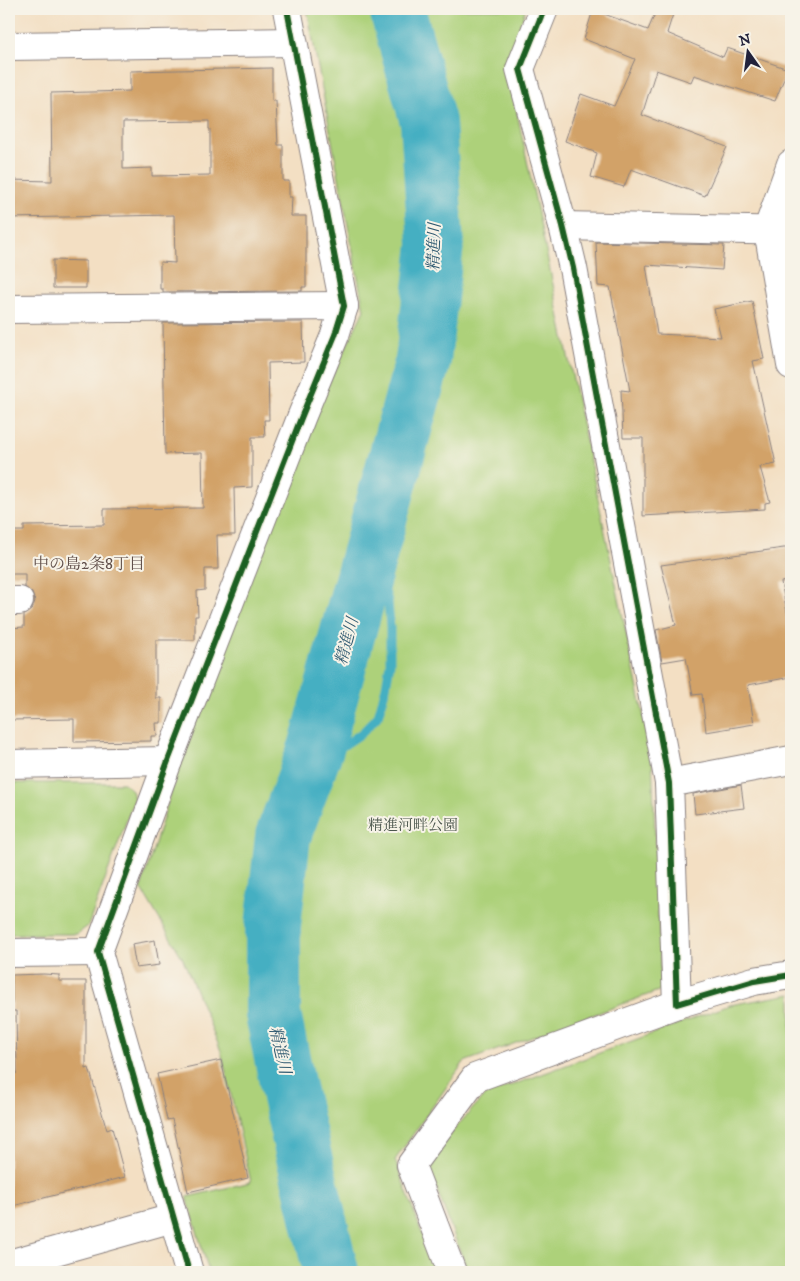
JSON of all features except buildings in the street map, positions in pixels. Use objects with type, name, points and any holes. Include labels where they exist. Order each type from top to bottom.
[{"type":"street","points":[[189,1272],[98,952],[168,761],[335,335],[344,306],[287,9]]},
{"type":"street","points":[[544,9],[520,69],[574,268],[669,783],[677,1004]]},
{"type":"street","points":[[9,46],[293,42]]},
{"type":"street","points":[[791,164],[780,230],[791,365]]},
{"type":"street","points":[[563,226],[780,230]]},
{"type":"street","points":[[9,309],[344,306]]},
{"type":"street","points":[[669,783],[791,760]]},
{"type":"street","points":[[9,764],[168,761]]},
{"type":"street","points":[[9,953],[98,952]]},
{"type":"street","points":[[452,1272],[411,1165],[475,1078],[677,1004],[754,982],[791,975]]},
{"type":"street","points":[[9,1264],[173,1218]]},
{"type":"green space","name":"精進河畔公園","points":[[307,9],[525,9],[513,56],[512,89],[652,756],[661,990],[464,1062],[395,1160],[436,1272],[209,1272],[187,1197],[251,1182],[221,1051],[183,959],[141,888],[207,678],[302,438],[364,310]]},
{"type":"green space","points":[[9,783],[124,783],[132,790],[134,800],[88,926],[77,934],[9,934]]},
{"type":"green space","points":[[791,994],[791,1272],[468,1272],[426,1161],[485,1095],[730,1005]]},
{"type":"waterway","name":"精進川","points":[[331,1272],[290,1097],[273,1014],[273,926],[283,836],[316,748],[423,360],[436,244],[428,122],[397,9]]},
{"type":"waterway","points":[[306,775],[322,760],[362,733],[378,716],[390,663],[390,628],[388,601],[379,573],[373,544]]},
{"type":"cycle path","points":[[189,1272],[98,952],[168,761],[335,335],[344,306],[287,9]]},
{"type":"cycle path","points":[[544,9],[520,69],[573,268],[669,783],[677,1004],[754,981],[791,975]]},
{"type":"district","name":"中の島2条8丁目","points":[[89,563]]}]
